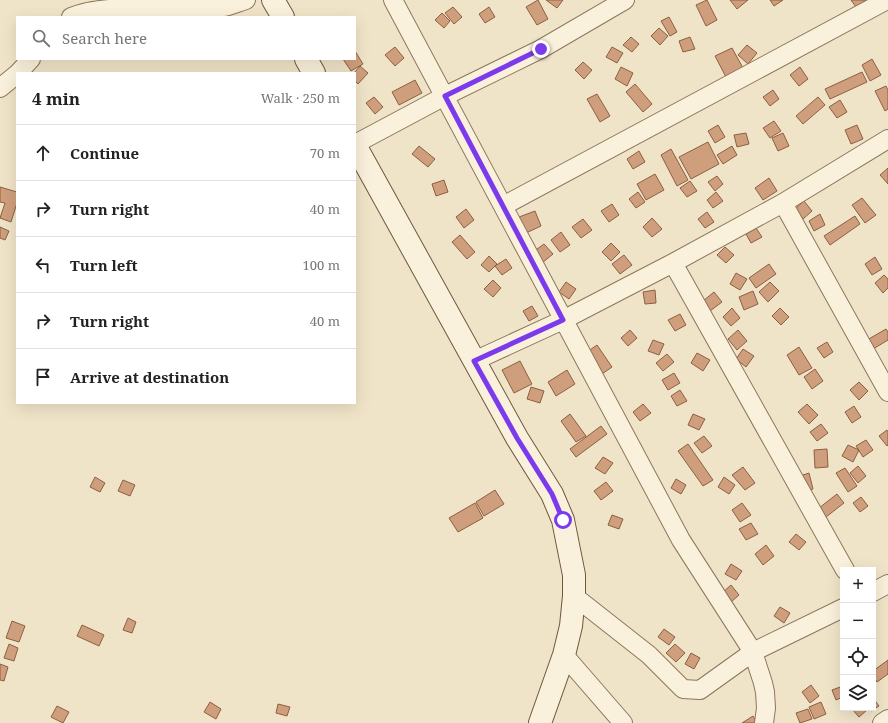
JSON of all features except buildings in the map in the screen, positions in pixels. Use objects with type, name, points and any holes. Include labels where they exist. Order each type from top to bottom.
[{"type":"main road","points":[[273,0],[282,16]]},
{"type":"main road","points":[[307,60],[313,72]]},
{"type":"main road","points":[[356,146],[517,438],[552,494],[563,520],[574,575],[572,626],[564,655],[540,723]]},
{"type":"street","points":[[73,16],[87,8],[118,2],[211,8],[223,7],[246,0]]},
{"type":"street","points":[[393,0],[681,540],[753,652],[765,692],[766,708],[764,723]]},
{"type":"street","points":[[356,143],[445,96],[541,49],[625,0]]},
{"type":"street","points":[[503,206],[887,0]]},
{"type":"street","points":[[19,72],[30,60]]},
{"type":"street","points":[[0,88],[16,75]]},
{"type":"street","points":[[474,361],[563,320],[673,263],[783,203],[888,140]]},
{"type":"street","points":[[783,203],[888,392]]},
{"type":"street","points":[[673,263],[843,567]]},
{"type":"street","points":[[876,590],[888,584]]},
{"type":"street","points":[[574,596],[649,655],[683,689],[700,690],[753,652],[840,609]]},
{"type":"street","points":[[564,655],[623,723]]},
{"type":"street","points":[[882,723],[888,719]]},
{"type":"route","points":[[541,49],[445,96],[563,320],[474,361],[517,438],[552,494],[563,520]]}]
